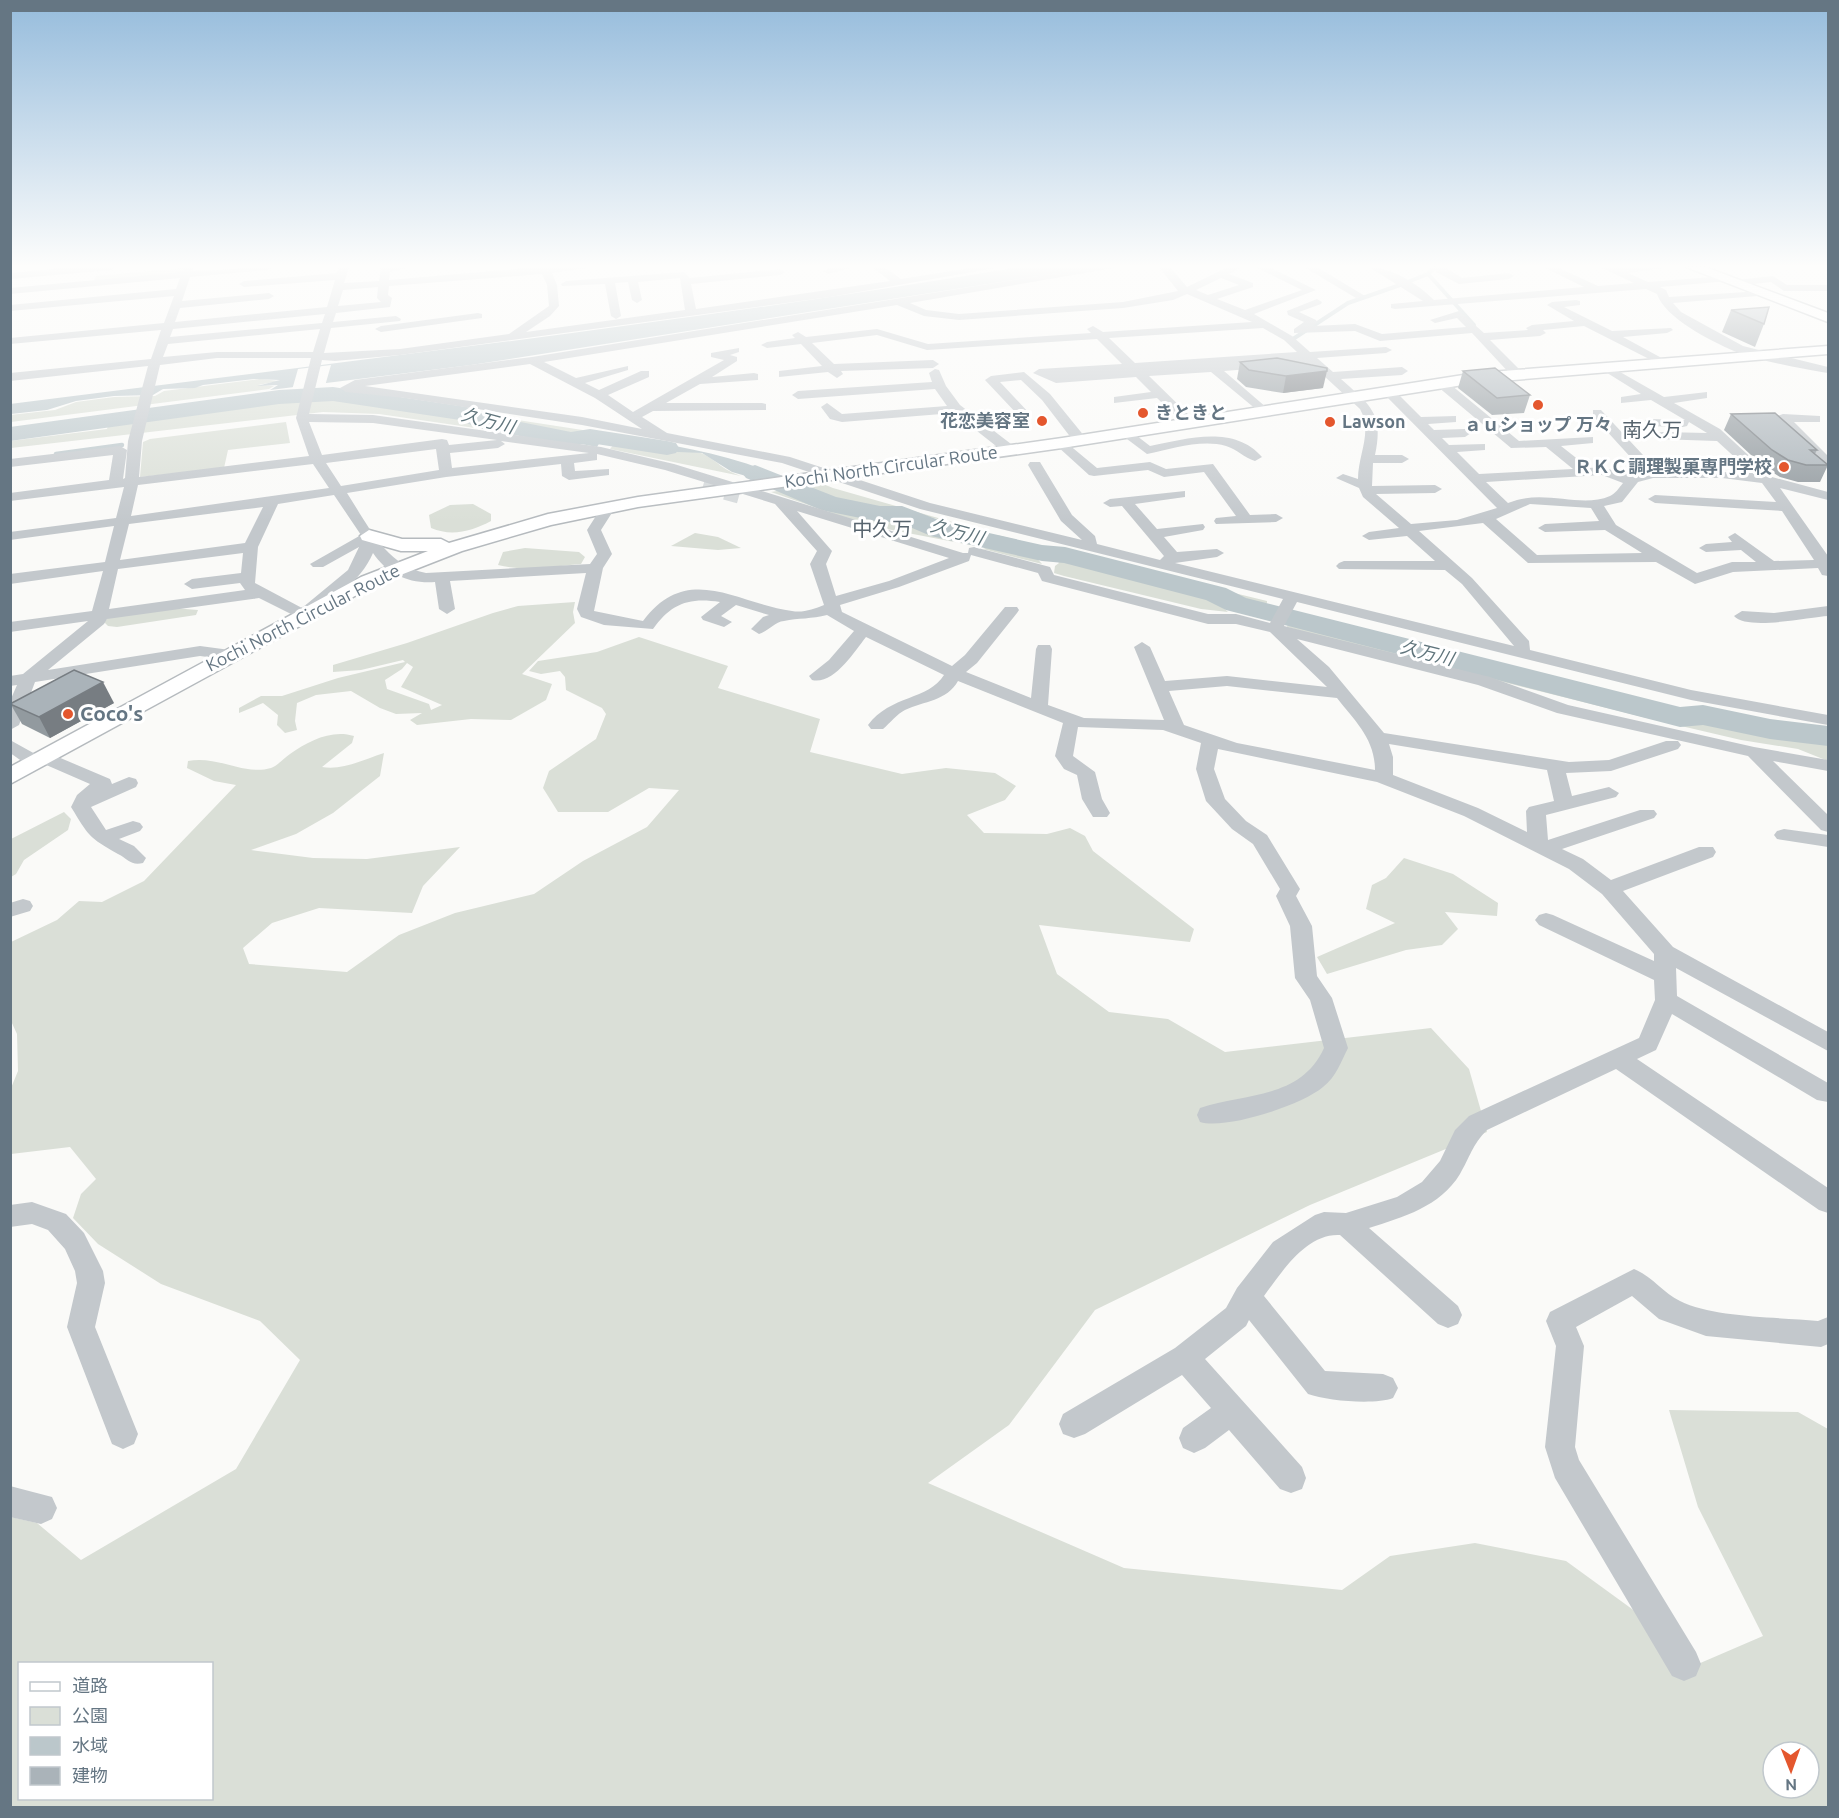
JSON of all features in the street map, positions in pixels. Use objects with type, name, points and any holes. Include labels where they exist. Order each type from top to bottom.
[{"type":"main road","name":"Kochi North Circular Route","points":[[10,777],[303,615],[395,568],[485,538],[608,508],[744,491],[829,476],[1062,443],[1516,373],[1802,352]]},
{"type":"main road","points":[[369,536],[415,546],[485,538]]},
{"type":"street","points":[[10,725],[28,678],[98,621],[132,482],[148,384],[157,352]]},
{"type":"street","points":[[320,352],[302,418],[305,434],[337,490],[386,561],[395,568],[426,578],[595,568]]},
{"type":"street","points":[[10,377],[217,355],[306,354],[317,362],[402,352]]},
{"type":"street","points":[[465,352],[486,365]]},
{"type":"street","points":[[584,352],[486,365],[449,379],[354,384],[346,388],[480,405],[662,435],[785,460],[925,506],[1089,547],[1168,561],[1291,599],[1691,695],[1828,720]]},
{"type":"street","points":[[634,416],[733,359],[715,355],[728,352]]},
{"type":"street","points":[[815,352],[855,391]]},
{"type":"street","points":[[929,352],[939,385],[950,403],[968,420],[1010,450]]},
{"type":"street","points":[[1117,352],[1190,423]]},
{"type":"street","points":[[1301,352],[1355,398],[1372,418],[1365,488]]},
{"type":"street","points":[[1307,358],[1135,369],[1056,378],[1039,373],[1135,369],[1212,367],[1307,358],[1368,352]]},
{"type":"street","points":[[1495,352],[1516,373]]},
{"type":"street","points":[[1643,352],[1663,362]]},
{"type":"street","points":[[1748,352],[1828,370]]},
{"type":"street","points":[[798,358],[818,355]]},
{"type":"street","points":[[532,360],[599,395],[662,435]]},
{"type":"street","points":[[558,373],[579,364],[595,367]]},
{"type":"street","points":[[783,374],[831,368],[933,364]]},
{"type":"street","points":[[1602,366],[1638,388],[1657,394],[1721,437],[1768,481],[1827,565]]},
{"type":"street","points":[[1212,367],[1263,411]]},
{"type":"street","points":[[575,382],[624,368]]},
{"type":"street","points":[[1328,376],[1401,371]]},
{"type":"street","points":[[599,395],[645,374]]},
{"type":"street","points":[[697,381],[754,377]]},
{"type":"street","points":[[1441,383],[1516,445]]},
{"type":"street","points":[[798,395],[939,385]]},
{"type":"street","points":[[1389,392],[1478,478],[1506,509]]},
{"type":"street","points":[[1118,400],[1160,394]]},
{"type":"street","points":[[1625,400],[1657,394],[1703,395]]},
{"type":"street","points":[[651,407],[762,407]]},
{"type":"street","points":[[827,407],[832,414],[842,418],[958,409]]},
{"type":"street","points":[[1002,417],[1039,411],[1080,440]]},
{"type":"street","points":[[1597,413],[1653,474]]},
{"type":"street","points":[[1761,417],[1816,419]]},
{"type":"street","points":[[302,418],[373,419],[525,439],[657,464],[744,491],[1045,570],[1047,578],[1196,616],[1236,619],[1275,626],[1484,681],[1563,710],[1754,752],[1828,765]]},
{"type":"street","points":[[1782,418],[1828,463]]},
{"type":"street","points":[[1419,421],[1452,419]]},
{"type":"street","points":[[1649,423],[1701,424]]},
{"type":"street","points":[[1128,433],[1147,450],[1219,439],[1233,442],[1255,457]]},
{"type":"street","points":[[1433,434],[1465,433]]},
{"type":"street","points":[[1662,436],[1721,437]]},
{"type":"street","points":[[1448,449],[1588,440]]},
{"type":"street","points":[[10,497],[442,443],[446,473]]},
{"type":"street","points":[[442,450],[505,443]]},
{"type":"street","points":[[1062,443],[1094,472],[1150,466],[1164,473],[1208,467],[1246,520]]},
{"type":"street","points":[[1549,443],[1587,472]]},
{"type":"street","points":[[10,463],[120,450],[116,484]]},
{"type":"street","points":[[10,536],[273,501],[446,473],[613,454]]},
{"type":"street","points":[[1368,459],[1402,459]]},
{"type":"street","points":[[567,460],[569,476],[604,472]]},
{"type":"street","points":[[1683,460],[1748,461]]},
{"type":"street","points":[[657,464],[661,472],[703,486]]},
{"type":"street","points":[[1035,465],[1066,518],[1090,539],[1089,547]]},
{"type":"street","points":[[1369,536],[1486,518],[1528,500],[1594,504],[1617,499],[1631,482],[1607,472],[1478,478]]},
{"type":"street","points":[[1828,473],[1828,479]]},
{"type":"street","points":[[1627,480],[1653,474],[1722,474],[1768,481],[1828,496]]},
{"type":"street","points":[[1343,478],[1365,488],[1408,530],[1467,581],[1523,645],[1521,653]]},
{"type":"street","points":[[1365,488],[1435,489]]},
{"type":"street","points":[[744,491],[777,514],[797,538],[819,558]]},
{"type":"street","points":[[1168,561],[1153,534],[1118,502],[1180,494]]},
{"type":"street","points":[[1655,499],[1785,507]]},
{"type":"street","points":[[779,500],[825,551],[819,558],[818,564],[835,615],[954,673],[1039,708],[1083,723],[1149,723],[1176,728],[1210,742],[1234,748],[1341,767],[1384,778],[1471,812],[1542,845],[1576,864],[1609,889],[1665,976],[1826,1093]]},
{"type":"street","points":[[273,501],[251,547],[247,585],[303,615],[354,574],[365,555],[369,536]]},
{"type":"street","points":[[1594,504],[1609,525],[1695,579],[1732,567],[1827,565]]},
{"type":"street","points":[[608,508],[594,530],[604,549],[602,561],[595,568],[585,609],[587,614],[604,620],[647,626],[668,602],[682,597],[704,595],[732,600],[795,620]]},
{"type":"street","points":[[1221,521],[1276,518]]},
{"type":"street","points":[[1486,518],[1533,560],[1659,557]]},
{"type":"street","points":[[1545,528],[1609,525]]},
{"type":"street","points":[[1153,534],[1198,527]]},
{"type":"street","points":[[318,564],[369,536]]},
{"type":"street","points":[[1706,548],[1740,541],[1770,566]]},
{"type":"street","points":[[10,579],[251,547]]},
{"type":"street","points":[[759,629],[769,620],[795,620],[816,613],[831,605],[894,584],[972,552]]},
{"type":"street","points":[[1168,561],[1217,553]]},
{"type":"street","points":[[1344,566],[1449,565]]},
{"type":"street","points":[[537,588],[539,571]]},
{"type":"street","points":[[192,584],[248,577]]},
{"type":"street","points":[[442,577],[447,609]]},
{"type":"street","points":[[10,627],[260,593]]},
{"type":"street","points":[[1275,626],[1291,599]]},
{"type":"street","points":[[724,622],[709,617],[732,600]]},
{"type":"street","points":[[876,725],[897,707],[935,694],[947,685],[954,673],[971,658],[1011,610]]},
{"type":"street","points":[[1742,615],[1763,620],[1804,612],[1828,611]]},
{"type":"street","points":[[1275,626],[1323,671],[1378,737],[1384,757],[1384,778]]},
{"type":"street","points":[[818,676],[835,664],[864,629]]},
{"type":"street","points":[[1142,648],[1176,728]]},
{"type":"street","points":[[1039,708],[1044,649]]},
{"type":"street","points":[[10,681],[200,651],[230,655]]},
{"type":"street","points":[[1159,687],[1227,681],[1343,694]]},
{"type":"street","points":[[1074,720],[1069,728],[1064,756],[1071,765],[1086,772],[1092,799],[1100,813]]},
{"type":"street","points":[[1378,737],[1555,766],[1611,765],[1672,745]]},
{"type":"street","points":[[1209,1115],[1264,1105],[1289,1096],[1318,1078],[1334,1057],[1336,1048],[1321,998],[1306,978],[1301,926],[1286,896],[1290,889],[1260,840],[1225,812],[1209,788],[1205,763],[1210,742]]},
{"type":"street","points":[[10,744],[40,760],[103,783],[84,799],[81,807]]},
{"type":"street","points":[[1754,752],[1828,826]]},
{"type":"street","points":[[1555,766],[1564,804]]},
{"type":"street","points":[[81,807],[129,783]]},
{"type":"street","points":[[1542,845],[1536,811],[1610,793]]},
{"type":"street","points":[[81,807],[102,838],[123,846],[136,858]]},
{"type":"street","points":[[1542,845],[1647,814]]},
{"type":"street","points":[[102,838],[133,827]]},
{"type":"street","points":[[1784,835],[1828,841]]},
{"type":"street","points":[[1609,889],[1706,852]]},
{"type":"street","points":[[1546,920],[1665,976],[1824,1036]]},
{"type":"street","points":[[1074,1424],[1185,1357],[1236,1317],[1282,1250],[1324,1223],[1346,1224],[1405,1205],[1431,1190],[1450,1168],[1464,1137],[1478,1123],[1648,1044],[1665,976]]},
{"type":"street","points":[[1619,1059],[1828,1202]]},
{"type":"street","points":[[10,1216],[32,1213],[57,1222],[75,1240],[89,1271],[91,1283],[81,1327],[123,1434]]},
{"type":"street","points":[[1346,1224],[1448,1315]]},
{"type":"street","points":[[1684,1664],[1566,1467],[1560,1447],[1569,1347],[1560,1321],[1634,1281],[1669,1310],[1706,1323],[1821,1334],[1828,1330]]},
{"type":"street","points":[[1247,1298],[1318,1384],[1383,1388]]},
{"type":"street","points":[[1185,1357],[1291,1478]]},
{"type":"street","points":[[1194,1438],[1232,1410]]},
{"type":"street","points":[[10,1501],[41,1508]]},
{"type":"green space","points":[[260,379],[279,381],[258,385],[274,386],[269,389],[11,422],[10,415],[55,410],[76,402],[114,397],[155,396],[164,391]]},
{"type":"green space","points":[[337,396],[458,414],[504,427],[482,429],[379,414],[323,412],[11,448],[10,441],[107,429],[110,420],[270,399]]},
{"type":"green space","points":[[466,412],[602,434],[589,432],[577,437],[509,426],[481,419]]},
{"type":"green space","points":[[286,422],[290,443],[228,450],[224,468],[140,477],[143,442],[150,439]]},
{"type":"green space","points":[[615,443],[701,453],[741,476],[610,449]]},
{"type":"green space","points":[[818,482],[959,524],[903,511],[878,512],[833,499],[827,501],[798,490],[801,485]]},
{"type":"green space","points":[[777,491],[879,516],[901,517],[974,542],[970,545],[866,525],[771,492]]},
{"type":"green space","points":[[473,504],[491,514],[491,521],[462,532],[439,531],[431,528],[429,515],[450,505]]},
{"type":"green space","points":[[695,533],[718,537],[741,548],[718,550],[671,546]]},
{"type":"green space","points":[[997,535],[1267,601],[1267,603],[1260,604],[1240,596],[1012,543]]},
{"type":"green space","points":[[991,546],[1033,554],[1042,564],[983,549]]},
{"type":"green space","points":[[525,548],[579,552],[585,557],[581,564],[550,567],[518,568],[498,565],[503,552]]},
{"type":"green space","points":[[1055,558],[1208,594],[1228,612],[1201,609],[1054,573],[1055,566],[1059,563]]},
{"type":"green space","points":[[575,602],[573,612],[575,623],[522,674],[552,684],[546,700],[511,720],[471,719],[417,725],[410,720],[422,713],[396,714],[380,708],[351,691],[316,695],[297,703],[295,721],[297,730],[285,733],[277,725],[278,715],[263,703],[239,713],[239,708],[261,696],[282,696],[338,678],[405,662],[403,660],[361,670],[333,672],[333,665],[518,606]],"holes":[[[407,663],[413,667],[401,687],[442,705],[431,710],[429,704],[387,689],[385,680]]]},
{"type":"green space","points":[[173,608],[198,610],[196,615],[117,627],[108,626],[104,622],[108,618]]},
{"type":"green space","points":[[1289,621],[1320,627],[1442,662],[1695,723],[1691,720],[1705,719],[1768,734],[1828,740],[1828,761],[1798,749],[1741,740],[1647,718],[1328,638],[1287,627]]},
{"type":"green space","points":[[639,637],[728,666],[718,688],[820,719],[810,752],[902,774],[946,768],[995,773],[1016,786],[1005,800],[967,815],[984,833],[1047,834],[1070,828],[1085,836],[1093,851],[1194,929],[1190,942],[1039,925],[1057,974],[1109,1012],[1168,1019],[1225,1052],[1431,1028],[1469,1069],[1487,1132],[1310,1205],[1095,1310],[1009,1425],[928,1483],[1124,1568],[1342,1590],[1390,1556],[1475,1543],[1566,1561],[1632,1609],[1698,1664],[1763,1636],[1698,1507],[1669,1410],[1798,1412],[1828,1429],[1828,1807],[11,1807],[11,1517],[37,1523],[81,1560],[236,1469],[300,1360],[260,1321],[161,1284],[98,1244],[73,1218],[81,1194],[96,1179],[70,1147],[11,1154],[11,1088],[18,1071],[17,1034],[11,1021],[11,942],[57,920],[79,901],[102,902],[144,881],[236,785],[214,781],[187,768],[188,761],[209,761],[261,770],[276,766],[304,745],[337,734],[354,736],[352,743],[322,767],[345,766],[384,753],[380,776],[333,813],[296,834],[251,850],[313,858],[367,859],[460,847],[423,886],[412,913],[319,908],[272,923],[243,948],[249,964],[347,972],[399,935],[455,913],[534,894],[583,861],[647,827],[679,790],[649,788],[608,812],[558,812],[543,788],[549,771],[596,739],[606,714],[602,708],[566,690],[565,677],[560,671],[541,674],[529,671],[538,661],[597,652]]},
{"type":"green space","points":[[64,812],[71,819],[68,830],[24,860],[16,874],[11,877],[11,839]]},
{"type":"green space","points":[[1404,858],[1453,874],[1498,903],[1497,916],[1445,912],[1458,929],[1442,945],[1406,950],[1327,974],[1317,957],[1395,923],[1366,909],[1372,885],[1386,878]]},
{"type":"water","points":[[429,352],[555,352],[471,365],[270,390],[278,385],[257,386],[280,380],[254,379],[195,388],[163,389],[153,395],[114,396],[76,401],[47,410],[11,414],[10,404]]},
{"type":"water","points":[[515,426],[574,437],[586,432],[605,434],[597,447],[581,444],[589,440],[575,442],[488,429]]},
{"type":"water","points":[[618,436],[710,453],[755,466],[797,485],[796,490],[803,496],[781,491],[753,478],[732,472],[702,453],[678,452],[614,442]]},
{"type":"pier","points":[[331,365],[325,386],[288,391],[292,390],[298,369]]},
{"type":"building","points":[[1277,358],[1327,368],[1327,371],[1286,376],[1249,370],[1240,362]]},
{"type":"building","points":[[1495,368],[1530,395],[1497,398],[1463,371]]},
{"type":"building","points":[[1775,413],[1817,450],[1810,450],[1828,465],[1806,465],[1788,460],[1772,450],[1731,414]]},
{"type":"building","points":[[74,670],[103,682],[39,717],[10,704]]},
{"type":"waterway","name":"久万川","points":[[10,434],[279,397],[333,394],[467,414],[478,421],[571,439],[590,436],[667,448]]},
{"type":"waterway","points":[[56,454],[122,445]]},
{"type":"waterway","name":"久万川","points":[[755,473],[803,495],[830,504],[880,514],[902,514],[941,530],[1042,553],[1065,555],[1216,594],[1236,604],[1680,717],[1703,715],[1770,729],[1828,736]]},
{"type":"tunnel","points":[[703,486],[739,496]]},
{"type":"place","name":"ａｕショップ 万々","points":[[1538,405]]},
{"type":"place","name":"きときと","points":[[1143,413]]},
{"type":"place","name":"花恋美容室","points":[[1042,421]]},
{"type":"place","name":"Lawson","points":[[1330,422]]},
{"type":"place","name":"ＲＫＣ調理製菓専門学校","points":[[1784,467]]},
{"type":"place","name":"Coco's","points":[[68,714]]},
{"type":"district","name":"南久万","points":[[1652,430]]},
{"type":"district","name":"中久万","points":[[882,529]]}]
